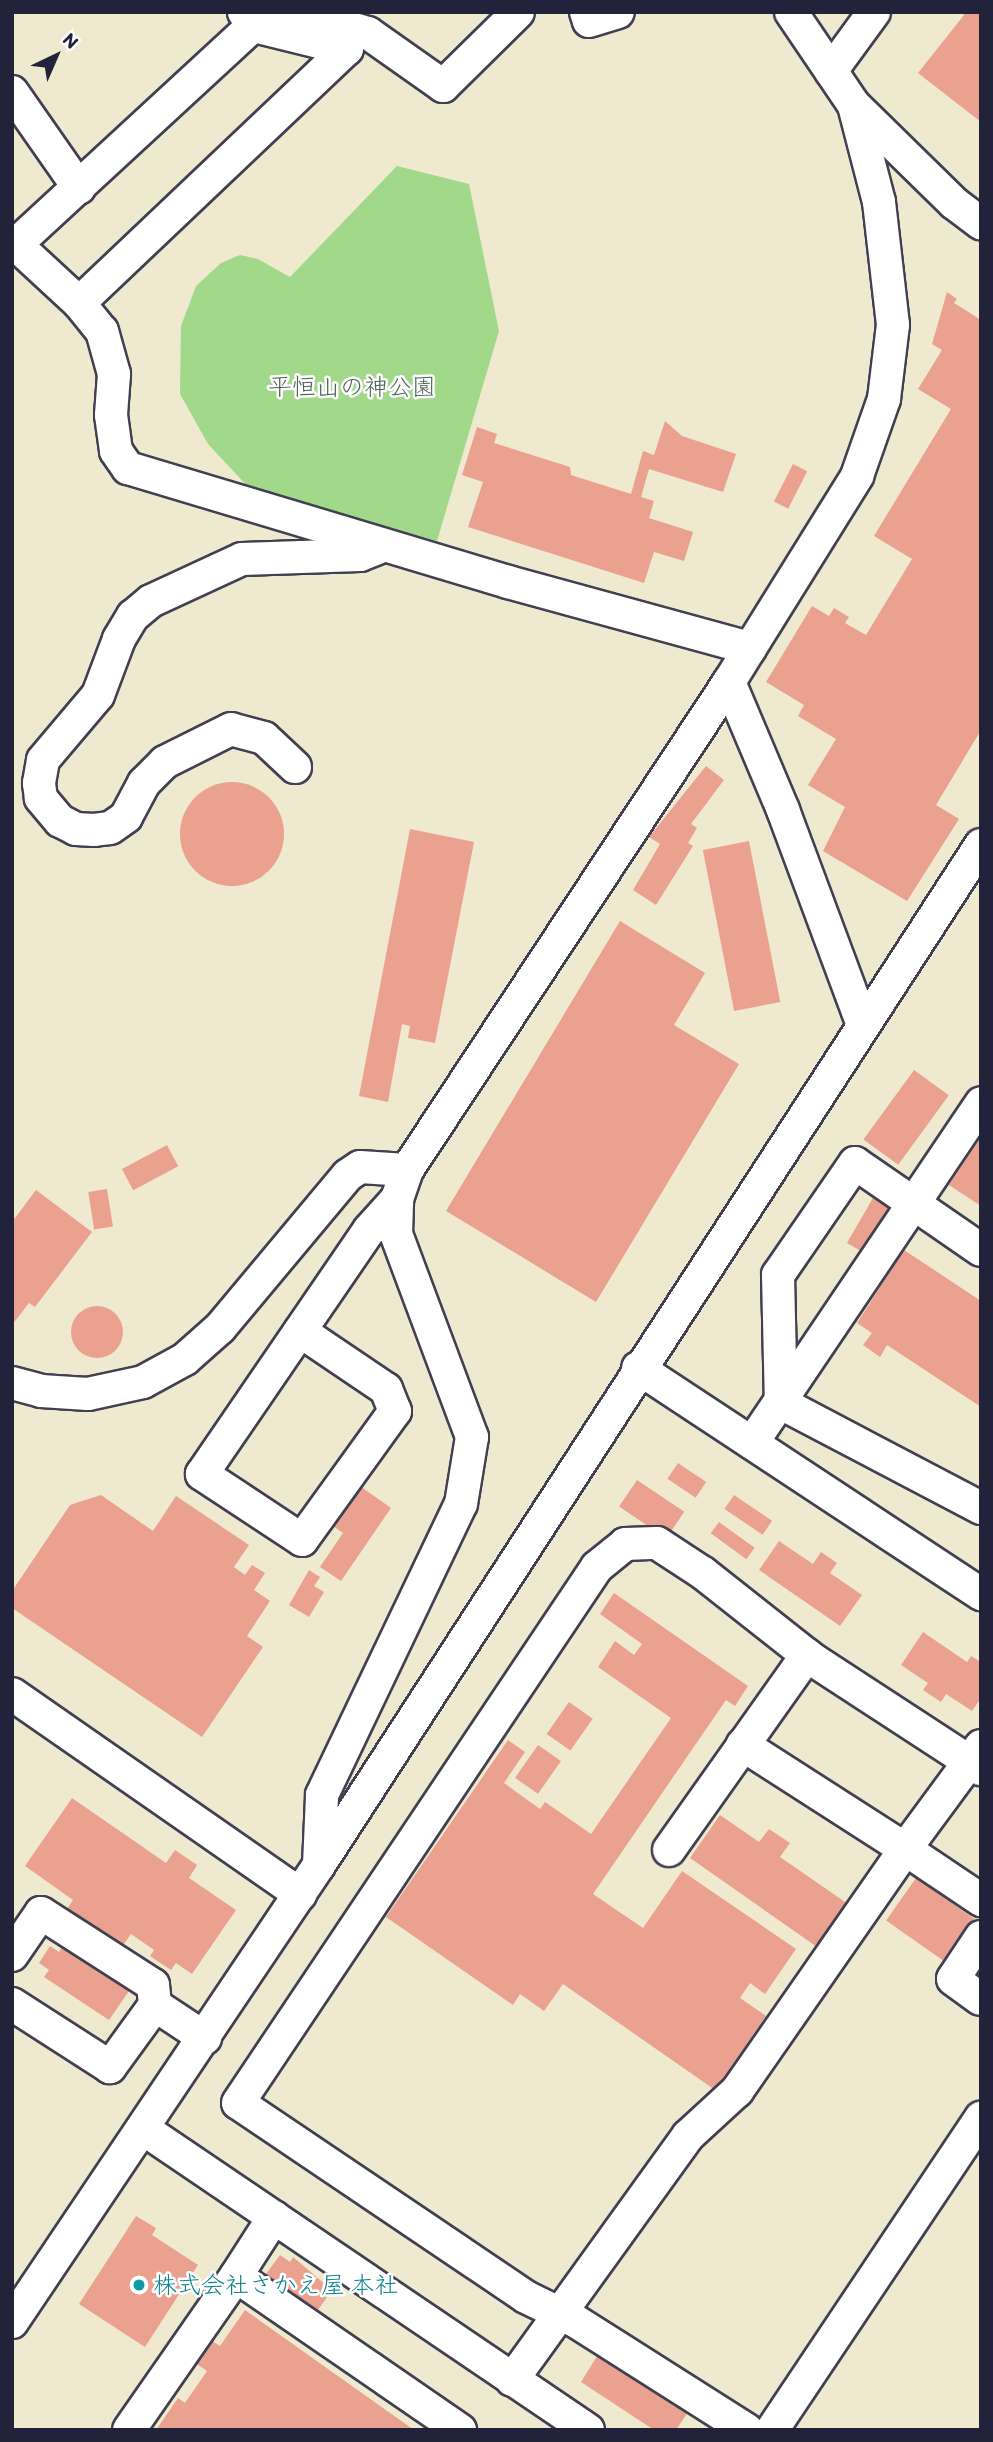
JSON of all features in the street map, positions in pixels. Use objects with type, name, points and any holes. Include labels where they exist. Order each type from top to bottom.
[{"type":"street","points":[[298,12],[368,33],[443,86],[518,12]]},
{"type":"street","points":[[586,12],[589,21],[618,12]]},
{"type":"street","points":[[791,12],[854,105],[954,203],[981,223]]},
{"type":"street","points":[[831,71],[874,12]]},
{"type":"street","points":[[79,303],[347,49],[255,17],[79,188],[14,245],[79,303],[102,331],[114,374],[111,415],[116,451],[128,468],[384,546],[750,648]]},
{"type":"street","points":[[12,92],[79,188]]},
{"type":"street","points":[[300,1331],[386,1389],[395,1411],[302,1540],[202,1474],[369,1230],[402,1184],[729,682],[857,476],[884,399],[893,325],[879,202],[854,105]]},
{"type":"street","points":[[295,767],[264,738],[231,729],[165,762],[144,783],[126,817],[110,828],[94,830],[76,829],[60,821],[41,798],[38,783],[43,761],[98,695],[119,639],[133,616],[151,601],[242,559],[360,555],[384,546]]},
{"type":"street","points":[[729,682],[783,810],[863,1025]]},
{"type":"street","points":[[12,2322],[145,2130],[300,1894],[638,1368],[981,845]]},
{"type":"street","points":[[752,1443],[781,1404],[981,1103]]},
{"type":"street","points":[[781,1404],[778,1275],[855,1163],[981,1250]]},
{"type":"street","points":[[12,1384],[40,1391],[88,1394],[143,1382],[185,1359],[220,1328],[348,1175],[360,1167],[402,1184]]},
{"type":"street","points":[[319,1865],[322,1795],[461,1504],[472,1437],[396,1234],[402,1184]]},
{"type":"street","points":[[638,1368],[981,1594]]},
{"type":"street","points":[[781,1404],[981,1508]]},
{"type":"street","points":[[512,2380],[559,2314],[688,2136],[737,2091],[905,1849],[976,1758],[807,1655],[703,1573],[657,1543],[641,1541],[610,1552],[238,2103],[526,2297],[559,2314],[747,2430]]},
{"type":"street","points":[[668,1850],[807,1655]]},
{"type":"street","points":[[12,1694],[300,1894]]},
{"type":"street","points":[[743,1745],[981,1900]]},
{"type":"street","points":[[12,1955],[41,1913],[153,1985],[155,2005],[110,2067],[12,2004]]},
{"type":"street","points":[[981,1937],[953,1979],[981,1999]]},
{"type":"street","points":[[155,2005],[205,2038]]},
{"type":"street","points":[[772,2430],[981,2118]]},
{"type":"street","points":[[145,2130],[588,2430]]},
{"type":"street","points":[[129,2430],[274,2217]]},
{"type":"street","points":[[236,2276],[460,2430]]},
{"type":"green space","name":"平恒山の神公園","points":[[397,166],[469,184],[499,331],[437,541],[250,489],[208,444],[180,394],[181,326],[196,286],[221,263],[240,255],[258,259],[290,277]]},
{"type":"building","points":[[961,12],[981,12],[981,122],[918,73],[964,15]]},
{"type":"building","points":[[947,292],[957,299],[954,303],[981,320],[981,730],[936,805],[959,819],[907,901],[823,851],[845,807],[808,785],[836,739],[798,716],[804,705],[766,682],[812,606],[829,616],[834,608],[849,617],[845,623],[866,635],[912,559],[874,536],[951,409],[918,389],[942,350],[932,344]]},
{"type":"building","points":[[665,421],[682,436],[736,454],[723,492],[649,469],[641,497],[654,501],[649,518],[693,532],[684,561],[654,552],[644,583],[468,527],[483,482],[462,475],[477,427],[497,434],[494,443],[570,467],[571,475],[631,494],[643,451],[654,455]]},
{"type":"building","points":[[793,464],[807,471],[788,509],[774,501]]},
{"type":"building","points":[[706,766],[724,780],[691,824],[697,828],[688,843],[693,846],[656,905],[633,890],[660,844],[649,837]]},
{"type":"building","points":[[232,782],[252,786],[269,797],[280,814],[284,834],[280,854],[269,871],[252,882],[232,886],[212,882],[195,871],[184,854],[180,834],[184,814],[195,797],[212,786]]},
{"type":"building","points":[[410,829],[474,842],[435,1043],[408,1038],[410,1026],[402,1024],[388,1102],[359,1096]]},
{"type":"building","points":[[749,841],[780,1002],[734,1011],[703,850]]},
{"type":"building","points":[[620,921],[705,973],[674,1025],[739,1064],[596,1302],[446,1211]]},
{"type":"building","points":[[914,1070],[949,1095],[898,1165],[863,1140]]},
{"type":"building","points":[[981,1137],[981,1206],[949,1185]]},
{"type":"building","points":[[167,1145],[178,1166],[133,1190],[122,1169]]},
{"type":"building","points":[[107,1189],[113,1227],[94,1230],[88,1192]]},
{"type":"building","points":[[36,1190],[92,1232],[35,1307],[29,1303],[12,1325],[12,1222]]},
{"type":"building","points":[[873,1198],[890,1208],[864,1253],[847,1243]]},
{"type":"building","points":[[904,1250],[981,1301],[981,1407],[887,1345],[880,1357],[863,1345],[872,1333],[857,1323]]},
{"type":"building","points":[[97,1306],[107,1308],[115,1314],[121,1322],[121,1342],[115,1350],[107,1356],[97,1358],[87,1356],[79,1350],[73,1342],[71,1332],[73,1322],[79,1314],[87,1308]]},
{"type":"building","points":[[678,1463],[706,1482],[696,1498],[667,1479]]},
{"type":"building","points":[[350,1479],[391,1508],[341,1581],[320,1567],[343,1533],[323,1519]]},
{"type":"building","points":[[637,1480],[684,1512],[666,1538],[619,1507]]},
{"type":"building","points":[[101,1495],[153,1531],[176,1496],[249,1545],[234,1567],[245,1575],[252,1565],[265,1573],[254,1590],[270,1601],[247,1636],[263,1647],[202,1737],[12,1608],[12,1591],[70,1505]]},
{"type":"building","points":[[734,1495],[772,1521],[763,1535],[724,1509]]},
{"type":"building","points":[[719,1522],[755,1548],[746,1559],[711,1533]]},
{"type":"building","points":[[779,1541],[813,1564],[821,1552],[837,1563],[830,1573],[862,1595],[840,1626],[759,1570]]},
{"type":"building","points":[[309,1570],[320,1577],[314,1586],[324,1592],[309,1617],[289,1605]]},
{"type":"building","points":[[614,1593],[748,1686],[735,1706],[726,1700],[593,1894],[643,1928],[682,1871],[796,1949],[765,1994],[750,1983],[740,1998],[766,2016],[715,2090],[563,1984],[544,2011],[520,1994],[513,2005],[386,1917],[508,1740],[525,1752],[504,1783],[540,1809],[545,1802],[591,1834],[671,1718],[598,1667],[615,1641],[634,1655],[642,1644],[600,1614]]},
{"type":"building","points":[[923,1632],[967,1662],[971,1656],[981,1662],[981,1698],[972,1711],[946,1694],[941,1702],[923,1690],[928,1683],[901,1665]]},
{"type":"building","points":[[569,1702],[593,1719],[570,1751],[547,1734]]},
{"type":"building","points":[[538,1745],[561,1761],[538,1794],[515,1778]]},
{"type":"building","points":[[72,1798],[166,1863],[175,1850],[197,1865],[189,1878],[236,1910],[192,1974],[176,1963],[171,1970],[150,1956],[154,1950],[131,1934],[122,1947],[67,1909],[73,1900],[25,1866]]},
{"type":"building","points":[[720,1815],[759,1842],[769,1829],[790,1843],[780,1857],[848,1904],[817,1947],[690,1858]]},
{"type":"building","points":[[916,1878],[978,1922],[948,1964],[886,1921]]},
{"type":"building","points":[[64,1944],[131,1988],[109,2020],[44,1977],[49,1970],[39,1963],[50,1946],[59,1952]]},
{"type":"building","name":"株式会社さかえ屋 本社","points":[[136,2216],[156,2228],[152,2235],[198,2265],[145,2347],[79,2304]]},
{"type":"building","points":[[280,2255],[290,2262],[293,2257],[332,2290],[318,2310],[266,2274]]},
{"type":"building","points":[[245,2310],[414,2430],[156,2430],[178,2398],[185,2403],[207,2371],[194,2362],[209,2339],[220,2346]]},
{"type":"building","points":[[601,2350],[690,2409],[676,2430],[654,2430],[581,2382]]},
{"type":"place","name":"株式会社さかえ屋 本社","points":[[139,2285]]}]
